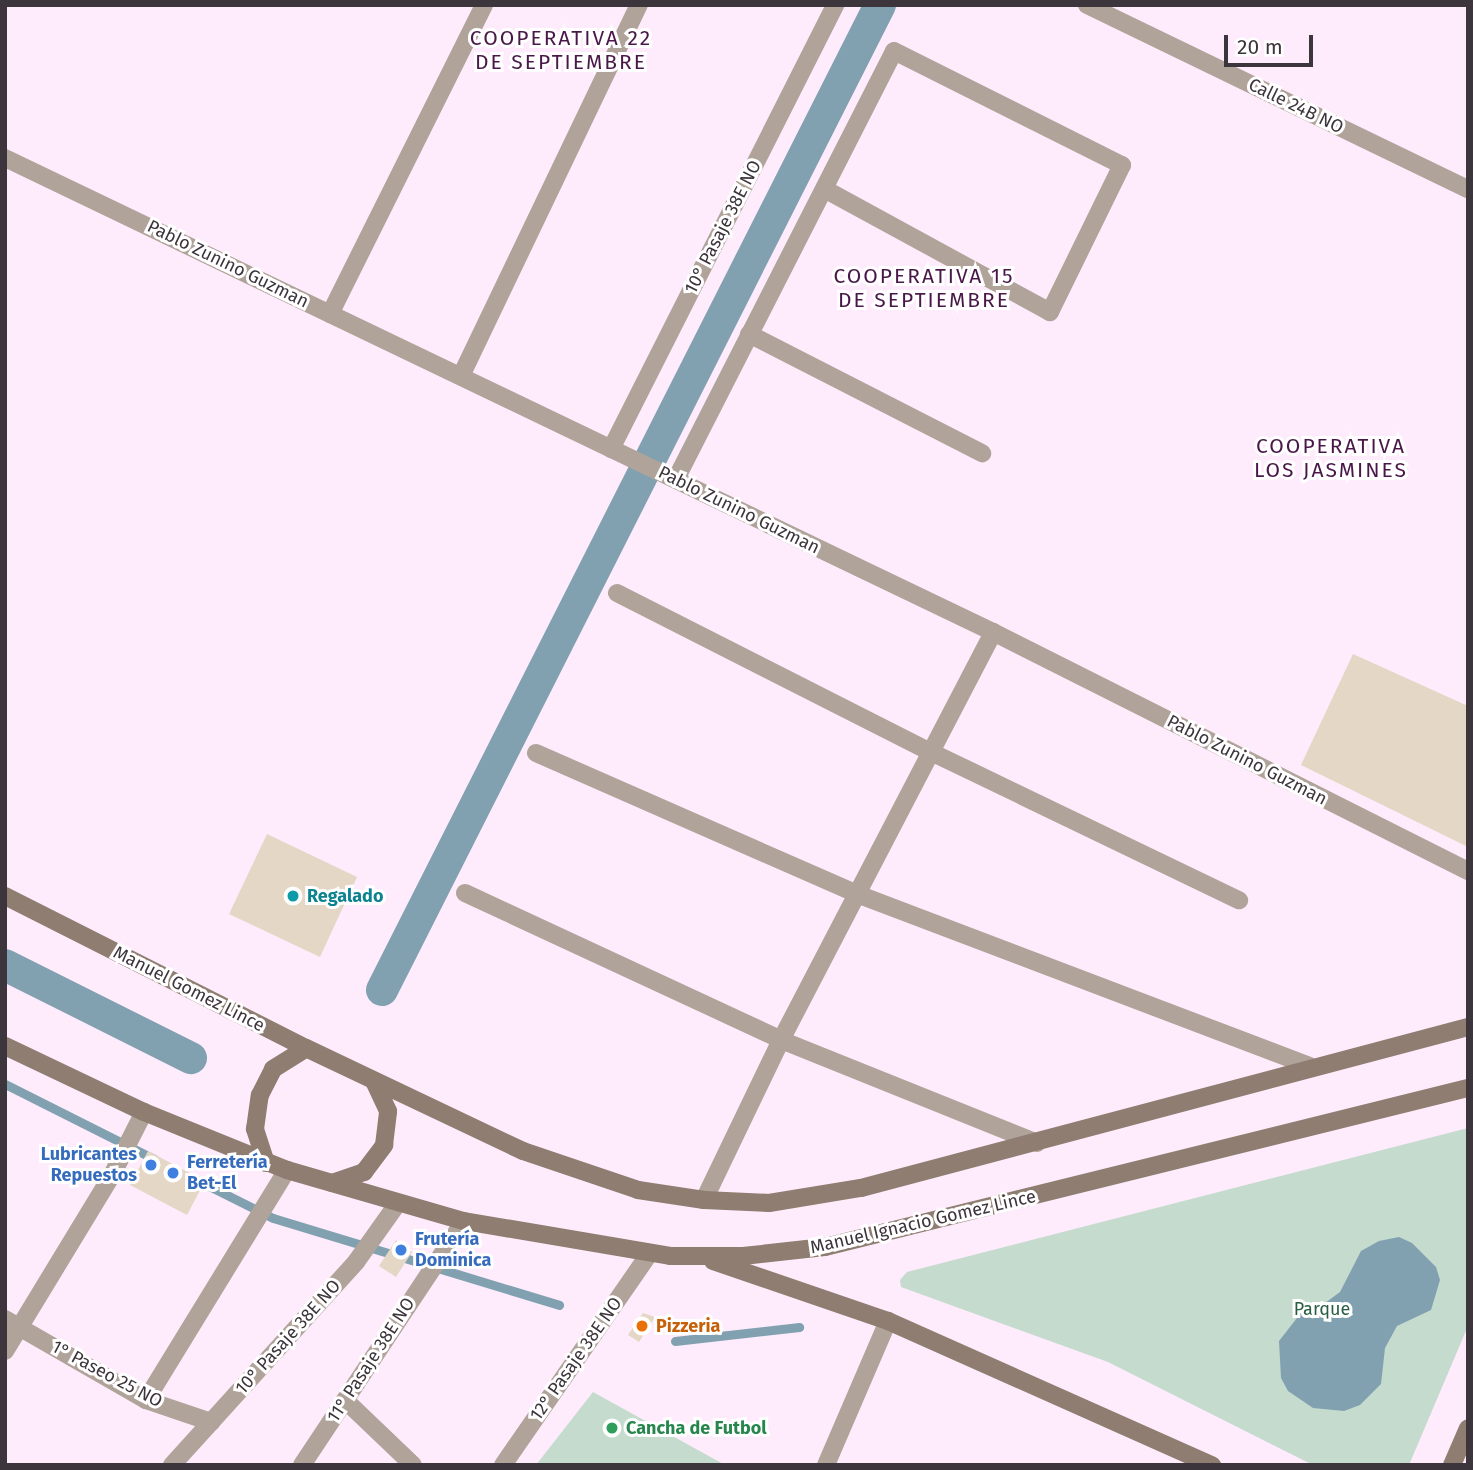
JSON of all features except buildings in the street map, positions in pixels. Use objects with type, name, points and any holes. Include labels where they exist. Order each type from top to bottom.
[{"type":"main road","name":"Manuel Gomez Lince","points":[[5,896],[374,1081]]},
{"type":"main road","points":[[374,1081],[573,1170],[638,1190],[704,1200],[769,1203],[825,1195],[1037,1143],[1309,1066],[1468,1027]]},
{"type":"main road","points":[[5,1046],[144,1112],[266,1163],[332,1183],[364,1172],[384,1145],[388,1111],[374,1081]]},
{"type":"main road","points":[[266,1163],[255,1129],[260,1095],[273,1069],[306,1048]]},
{"type":"main road","name":"Manuel Ignacio Gomez Lince","points":[[332,1183],[464,1220],[649,1254],[699,1256],[783,1252],[851,1241],[1468,1087]]},
{"type":"main road","points":[[699,1256],[888,1321],[1213,1465]]},
{"type":"main road","points":[[1452,1465],[1468,1428]]},
{"type":"street","points":[[330,314],[484,5]]},
{"type":"street","points":[[461,376],[639,5]]},
{"type":"street","name":"10° Pasaje 38E NO","points":[[615,450],[835,5]]},
{"type":"street","name":"Calle 24B NO","points":[[1087,5],[1468,189]]},
{"type":"street","points":[[670,477],[749,334],[894,51],[1122,165],[1050,313],[824,189]]},
{"type":"street","name":"Pablo Zunino Guzman","points":[[5,158],[993,632],[1468,871]]},
{"type":"street","points":[[749,334],[982,453]]},
{"type":"street","points":[[617,593],[931,752],[1239,900]]},
{"type":"street","points":[[704,1200],[780,1040],[993,632]]},
{"type":"street","points":[[536,753],[857,894],[1309,1066]]},
{"type":"street","points":[[465,893],[780,1040],[1037,1143]]},
{"type":"street","points":[[5,1351],[13,1323],[111,1177],[144,1112]]},
{"type":"street","points":[[146,1400],[287,1170]]},
{"type":"street","name":"10° Pasaje 38E NO","points":[[172,1465],[356,1262],[398,1203]]},
{"type":"street","name":"11° Pasaje 38E NO","points":[[302,1465],[464,1220]]},
{"type":"street","name":"12° Pasaje 38E NO","points":[[503,1465],[649,1254]]},
{"type":"street","points":[[826,1465],[888,1321]]},
{"type":"street","name":"1° Paseo 25 NO","points":[[13,1323],[146,1400],[211,1422]]},
{"type":"street","points":[[345,1400],[413,1465]]},
{"type":"green space","name":"Parque","points":[[1468,1128],[1468,1326],[1409,1465],[1313,1465],[1108,1362],[901,1287],[900,1280],[907,1272]]},
{"type":"green space","name":"Cancha de Futbol","points":[[593,1392],[725,1465],[536,1465]]},
{"type":"water","points":[[1399,1237],[1412,1243],[1436,1267],[1440,1280],[1431,1310],[1397,1326],[1385,1348],[1381,1384],[1360,1405],[1344,1411],[1313,1408],[1288,1391],[1281,1378],[1279,1341],[1304,1309],[1321,1306],[1340,1292],[1361,1251],[1379,1241]]},
{"type":"waterway","points":[[382,990],[880,5]]},
{"type":"waterway","points":[[5,965],[191,1058]]},
{"type":"waterway","points":[[5,1084],[154,1159]]},
{"type":"waterway","points":[[195,1179],[273,1218],[559,1305]]},
{"type":"waterway","points":[[675,1341],[799,1327]]},
{"type":"place","name":"Regalado","points":[[293,896]]},
{"type":"place","name":"Lubricantes Repuestos","points":[[151,1165]]},
{"type":"place","name":"Ferretería Bet-El","points":[[173,1173]]},
{"type":"place","name":"Frutería Dominica","points":[[401,1250]]},
{"type":"place","name":"Pizzeria","points":[[642,1326]]},
{"type":"place","name":"Cancha de Futbol","points":[[612,1428]]},
{"type":"district","name":"COOPERATIVA 22 DE SEPTIEMBRE","points":[[561,50]]},
{"type":"district","name":"COOPERATIVA 15 DE SEPTIEMBRE","points":[[924,288]]},
{"type":"district","name":"COOPERATIVA LOS JASMINES","points":[[1331,458]]}]
